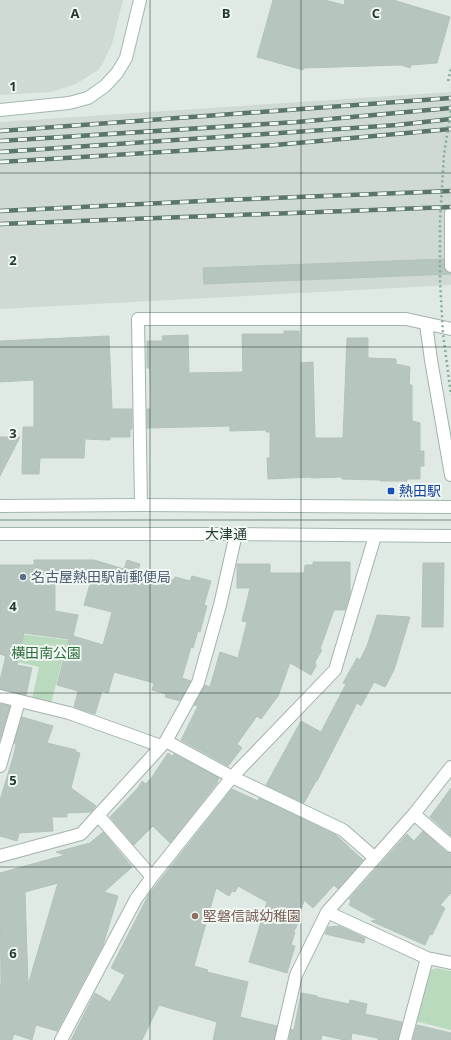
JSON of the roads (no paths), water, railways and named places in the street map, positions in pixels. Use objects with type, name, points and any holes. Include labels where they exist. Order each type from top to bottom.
[{"type":"street","points":[[0,110],[69,103],[88,98],[105,86],[117,73],[126,58],[140,0]]},
{"type":"street","points":[[451,213],[451,266]]},
{"type":"street","points":[[141,505],[138,319],[406,319],[451,329]]},
{"type":"street","points":[[426,324],[434,383],[451,475]]},
{"type":"street","name":"大津通","points":[[0,506],[141,505],[451,507]]},
{"type":"street","points":[[0,856],[81,834],[164,744],[198,683],[220,606],[236,534]]},
{"type":"street","name":"大津通","points":[[0,536],[236,534],[451,536]]},
{"type":"street","points":[[61,1040],[136,899],[152,877],[232,776],[335,670],[375,536]]},
{"type":"street","points":[[0,696],[69,713],[164,744],[343,830],[375,858]]},
{"type":"street","points":[[0,766],[19,701]]},
{"type":"street","points":[[281,1040],[296,975],[327,912],[414,814],[451,767]]},
{"type":"street","points":[[414,814],[451,846]]},
{"type":"street","points":[[98,815],[152,877]]},
{"type":"street","points":[[327,912],[427,958],[451,963]]},
{"type":"street","points":[[406,1040],[427,958]]},
{"type":"railway","points":[[0,131],[451,98]]},
{"type":"railway","points":[[0,141],[297,122],[451,108]]},
{"type":"railway","points":[[0,152],[397,125],[451,119]]},
{"type":"railway","points":[[0,162],[275,145],[451,129]]},
{"type":"railway","points":[[0,211],[451,191]]},
{"type":"railway","points":[[0,224],[451,207]]},
{"type":"place","name":"熱田駅","points":[[391,491]]},
{"type":"place","name":"名古屋熱田駅前郵便局","points":[[23,577]]},
{"type":"place","name":"堅磐信誠幼稚園","points":[[195,916]]},
{"type":"park label","name":"横田南公園","points":[[46,653]]}]
